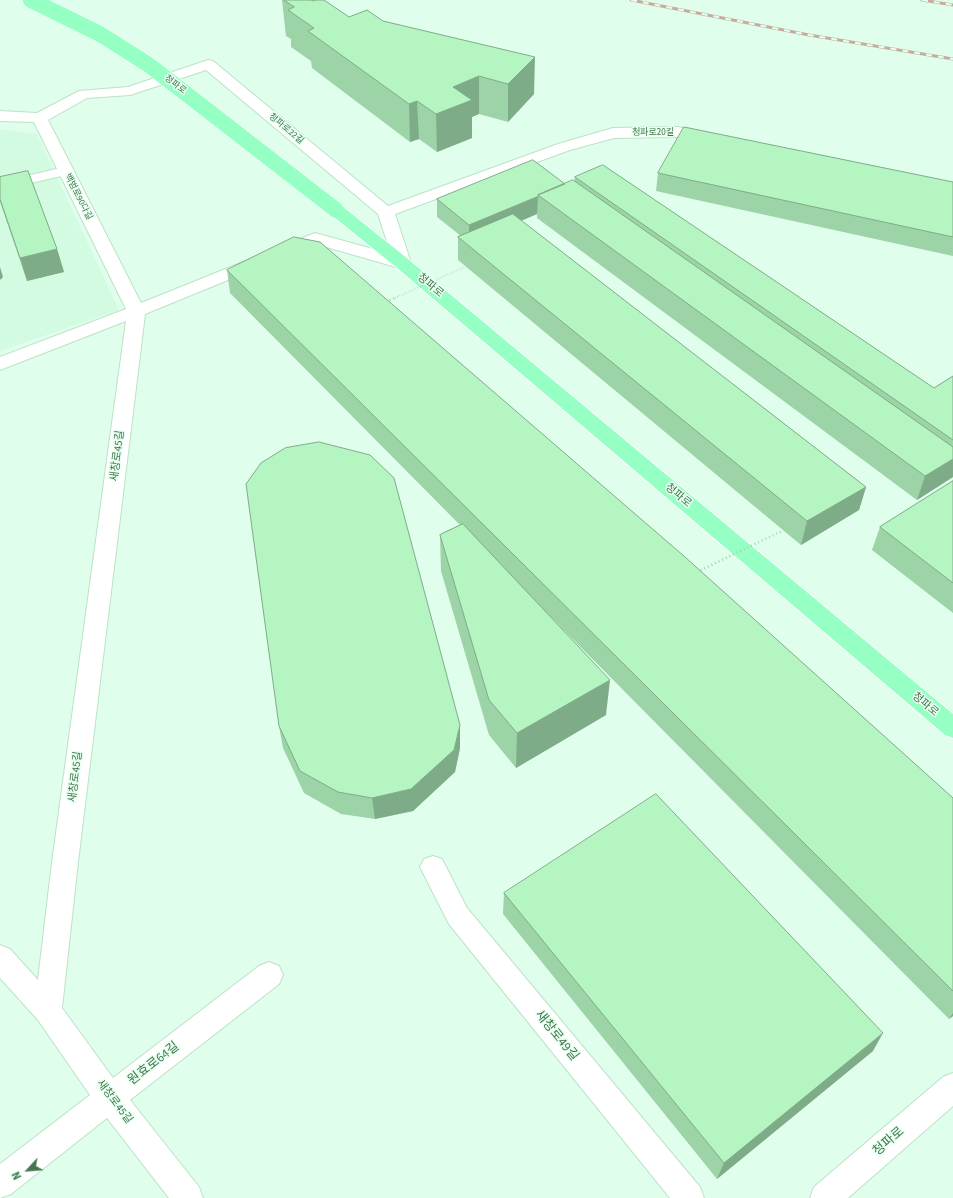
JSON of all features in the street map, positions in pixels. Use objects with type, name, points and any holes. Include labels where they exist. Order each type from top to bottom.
[{"type":"main road","name":"청파로","points":[[31,0],[100,34],[149,65],[336,210],[402,263],[953,728]]},
{"type":"street","name":"청파로22길","points":[[40,118],[84,94],[130,91],[208,64],[386,212]]},
{"type":"street","points":[[0,116],[40,118]]},
{"type":"street","name":"백범로90다길","points":[[40,118],[65,171],[136,311]]},
{"type":"street","name":"청파로20길","points":[[386,212],[564,147],[613,133],[678,132],[724,142]]},
{"type":"street","points":[[386,212],[402,263]]},
{"type":"street","name":"청파로","points":[[0,364],[136,311],[315,238],[402,263]]},
{"type":"street","name":"새창로45길","points":[[136,311],[67,846],[48,1011],[110,1098],[188,1198]]},
{"type":"street","name":"새창로49길","points":[[433,867],[458,916],[689,1198]]},
{"type":"street","points":[[0,958],[48,1011]]},
{"type":"street","name":"원효로64길","points":[[0,1183],[269,975]]},
{"type":"street","name":"청파로","points":[[825,1198],[953,1086]]},
{"type":"lane","points":[[0,186],[65,171]]},
{"type":"path","points":[[386,302],[466,267]]},
{"type":"path","points":[[694,574],[784,530]]},
{"type":"shaded area","points":[[0,129],[37,134],[119,310],[0,351]]},
{"type":"building","points":[[284,0],[324,0],[349,17],[367,10],[383,21],[535,57],[508,84],[479,76],[453,87],[472,100],[436,114],[417,101],[409,104],[308,31],[314,28],[288,10],[294,7]]},
{"type":"building","points":[[684,127],[953,182],[953,237],[658,173]]},
{"type":"building","points":[[533,160],[565,184],[469,225],[437,199]]},
{"type":"building","points":[[603,165],[934,388],[953,376],[953,440],[575,177]]},
{"type":"building","points":[[28,171],[57,249],[20,258],[0,199],[0,177]]},
{"type":"building","points":[[573,180],[953,447],[953,459],[925,476],[538,195]]},
{"type":"building","points":[[513,214],[866,487],[807,521],[458,237]]},
{"type":"building","points":[[294,237],[320,242],[685,557],[953,798],[953,991],[227,270]]},
{"type":"building","points":[[319,442],[370,455],[394,478],[460,725],[454,750],[411,789],[372,798],[338,792],[300,771],[279,726],[246,484],[261,463],[285,448]]},
{"type":"building","points":[[953,481],[953,583],[880,527]]},
{"type":"building","points":[[463,524],[610,680],[517,733],[489,700],[440,535]]},
{"type":"building","points":[[656,794],[883,1033],[724,1163],[504,893]]},
{"type":"railway","points":[[631,0],[809,35],[953,59]]},
{"type":"railway","points":[[922,0],[953,5]]}]
